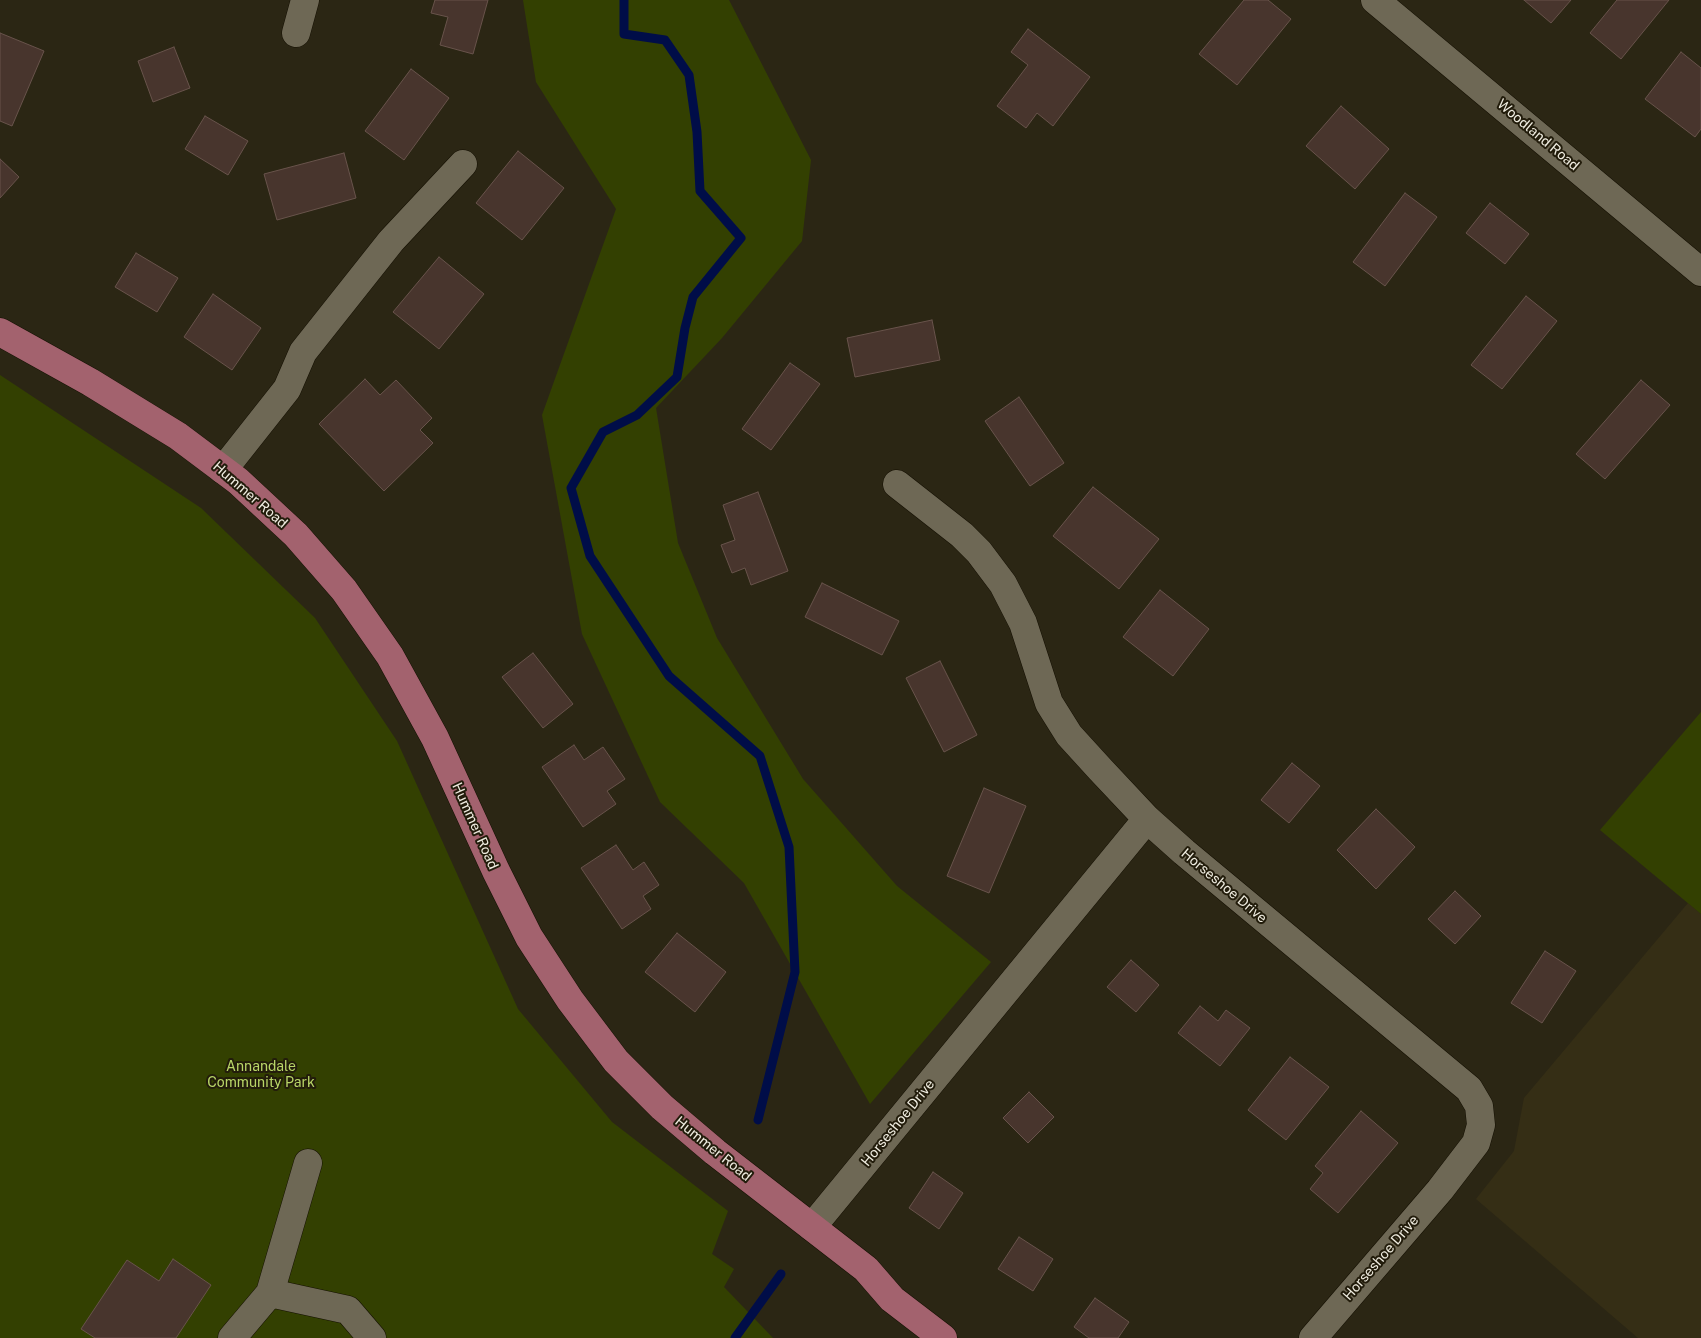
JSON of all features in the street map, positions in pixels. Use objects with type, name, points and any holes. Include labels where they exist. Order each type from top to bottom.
[{"type":"main road","name":"Hummer Road","points":[[0,332],[90,382],[178,436],[223,470],[296,535],[344,590],[390,656],[435,738],[496,872],[529,938],[570,1000],[616,1061],[662,1107],[714,1152],[866,1269],[892,1299],[944,1338]]},
{"type":"street","points":[[296,33],[304,0]]},
{"type":"street","name":"Woodland Road","points":[[1375,0],[1701,272]]},
{"type":"street","points":[[223,470],[287,389],[303,352],[391,240],[463,164]]},
{"type":"street","points":[[897,484],[962,535],[979,552],[1003,584],[1023,623],[1049,703],[1069,735],[1147,819]]},
{"type":"street","name":"Horseshoe Drive","points":[[812,1227],[1147,819],[1184,852],[1469,1088],[1479,1106],[1481,1125],[1476,1143],[1440,1190],[1313,1338]]},
{"type":"street","points":[[232,1338],[270,1293],[308,1163]]},
{"type":"street","points":[[270,1293],[348,1310],[372,1338]]},
{"type":"shaded area","points":[[1688,903],[1701,914],[1701,1338],[1638,1338],[1476,1199],[1514,1151],[1524,1098]]},
{"type":"green space","points":[[523,0],[729,0],[811,160],[802,241],[722,338],[656,408],[678,543],[717,638],[803,779],[897,886],[991,962],[870,1104],[744,883],[660,802],[582,634],[542,415],[616,209],[536,82]]},
{"type":"green space","name":"Annandale Community Park","points":[[0,375],[201,508],[315,618],[397,741],[518,1009],[612,1122],[728,1211],[712,1254],[734,1269],[724,1287],[773,1338],[0,1338]]},
{"type":"green space","points":[[1701,712],[1701,914],[1600,830]]},
{"type":"building","points":[[435,0],[488,0],[473,54],[440,45],[448,17],[431,13]]},
{"type":"building","points":[[1244,0],[1268,0],[1291,19],[1237,85],[1199,54]]},
{"type":"building","points":[[1524,0],[1571,0],[1551,23]]},
{"type":"building","points":[[1617,0],[1669,0],[1621,59],[1590,33]]},
{"type":"building","points":[[1028,29],[1090,77],[1053,126],[1037,113],[1026,128],[997,106],[1028,65],[1011,52]]},
{"type":"building","points":[[0,33],[44,51],[12,126],[0,121]]},
{"type":"building","points":[[174,47],[190,88],[153,102],[138,61]]},
{"type":"building","points":[[1681,52],[1701,68],[1701,129],[1695,137],[1645,99]]},
{"type":"building","points":[[411,69],[449,98],[404,160],[365,131]]},
{"type":"building","points":[[1341,106],[1389,149],[1355,189],[1306,146]]},
{"type":"building","points":[[205,116],[248,141],[228,175],[185,149]]},
{"type":"building","points":[[518,151],[564,188],[522,240],[476,203]]},
{"type":"building","points":[[344,153],[356,198],[277,220],[264,174]]},
{"type":"building","points":[[0,159],[19,177],[0,198]]},
{"type":"building","points":[[1405,193],[1437,217],[1385,286],[1353,262]]},
{"type":"building","points":[[1490,203],[1529,234],[1505,264],[1466,233]]},
{"type":"building","points":[[136,253],[178,278],[157,312],[115,287]]},
{"type":"building","points":[[439,257],[484,294],[439,349],[393,312]]},
{"type":"building","points":[[213,294],[261,328],[232,370],[184,337]]},
{"type":"building","points":[[1526,296],[1557,321],[1502,389],[1471,365]]},
{"type":"building","points":[[932,320],[940,360],[855,377],[847,338]]},
{"type":"building","points":[[790,363],[820,384],[771,450],[742,429]]},
{"type":"building","points":[[365,379],[380,395],[396,380],[432,418],[420,430],[433,443],[384,491],[319,424]]},
{"type":"building","points":[[1641,380],[1670,405],[1605,479],[1576,454]]},
{"type":"building","points":[[1019,397],[1064,463],[1030,486],[985,421]]},
{"type":"building","points":[[1093,487],[1159,539],[1119,589],[1053,536]]},
{"type":"building","points":[[758,492],[788,571],[751,585],[745,568],[732,573],[721,545],[735,540],[723,505]]},
{"type":"building","points":[[822,583],[899,621],[882,655],[805,617]]},
{"type":"building","points":[[1160,590],[1209,629],[1173,676],[1123,637]]},
{"type":"building","points":[[533,653],[573,704],[543,728],[502,677]]},
{"type":"building","points":[[940,661],[977,735],[944,752],[906,678]]},
{"type":"building","points":[[574,745],[584,760],[603,747],[625,779],[607,791],[616,804],[583,827],[542,767]]},
{"type":"building","points":[[1292,763],[1320,786],[1289,823],[1261,800]]},
{"type":"building","points":[[984,788],[1026,806],[989,893],[947,876]]},
{"type":"building","points":[[1376,809],[1415,847],[1376,889],[1337,850]]},
{"type":"building","points":[[616,845],[633,870],[644,862],[659,885],[643,896],[651,909],[622,929],[581,868]]},
{"type":"building","points":[[1455,891],[1481,916],[1455,944],[1428,919]]},
{"type":"building","points":[[677,933],[726,972],[695,1012],[645,972]]},
{"type":"building","points":[[1545,951],[1576,971],[1542,1023],[1511,1003]]},
{"type":"building","points":[[1131,960],[1159,985],[1136,1012],[1107,987]]},
{"type":"building","points":[[1200,1006],[1218,1021],[1226,1010],[1250,1028],[1220,1066],[1178,1033]]},
{"type":"building","points":[[1290,1057],[1329,1087],[1286,1140],[1248,1110]]},
{"type":"building","points":[[1029,1092],[1054,1117],[1028,1143],[1003,1118]]},
{"type":"building","points":[[1361,1111],[1398,1143],[1338,1213],[1310,1189],[1323,1173],[1315,1166]]},
{"type":"building","points":[[933,1172],[963,1193],[939,1229],[909,1208]]},
{"type":"building","points":[[1019,1237],[1053,1259],[1033,1291],[998,1269]]},
{"type":"building","points":[[173,1259],[211,1285],[176,1338],[95,1338],[81,1329],[127,1260],[159,1281]]},
{"type":"building","points":[[1095,1298],[1129,1322],[1118,1338],[1089,1338],[1074,1327]]},
{"type":"waterway","points":[[624,0],[624,34],[665,40],[689,75],[697,132],[700,191],[741,238],[693,297],[685,328],[677,377],[637,415],[603,432],[571,488],[590,556],[669,676],[760,756],[789,847],[795,972],[758,1120]]},
{"type":"waterway","points":[[735,1338],[781,1274]]}]
